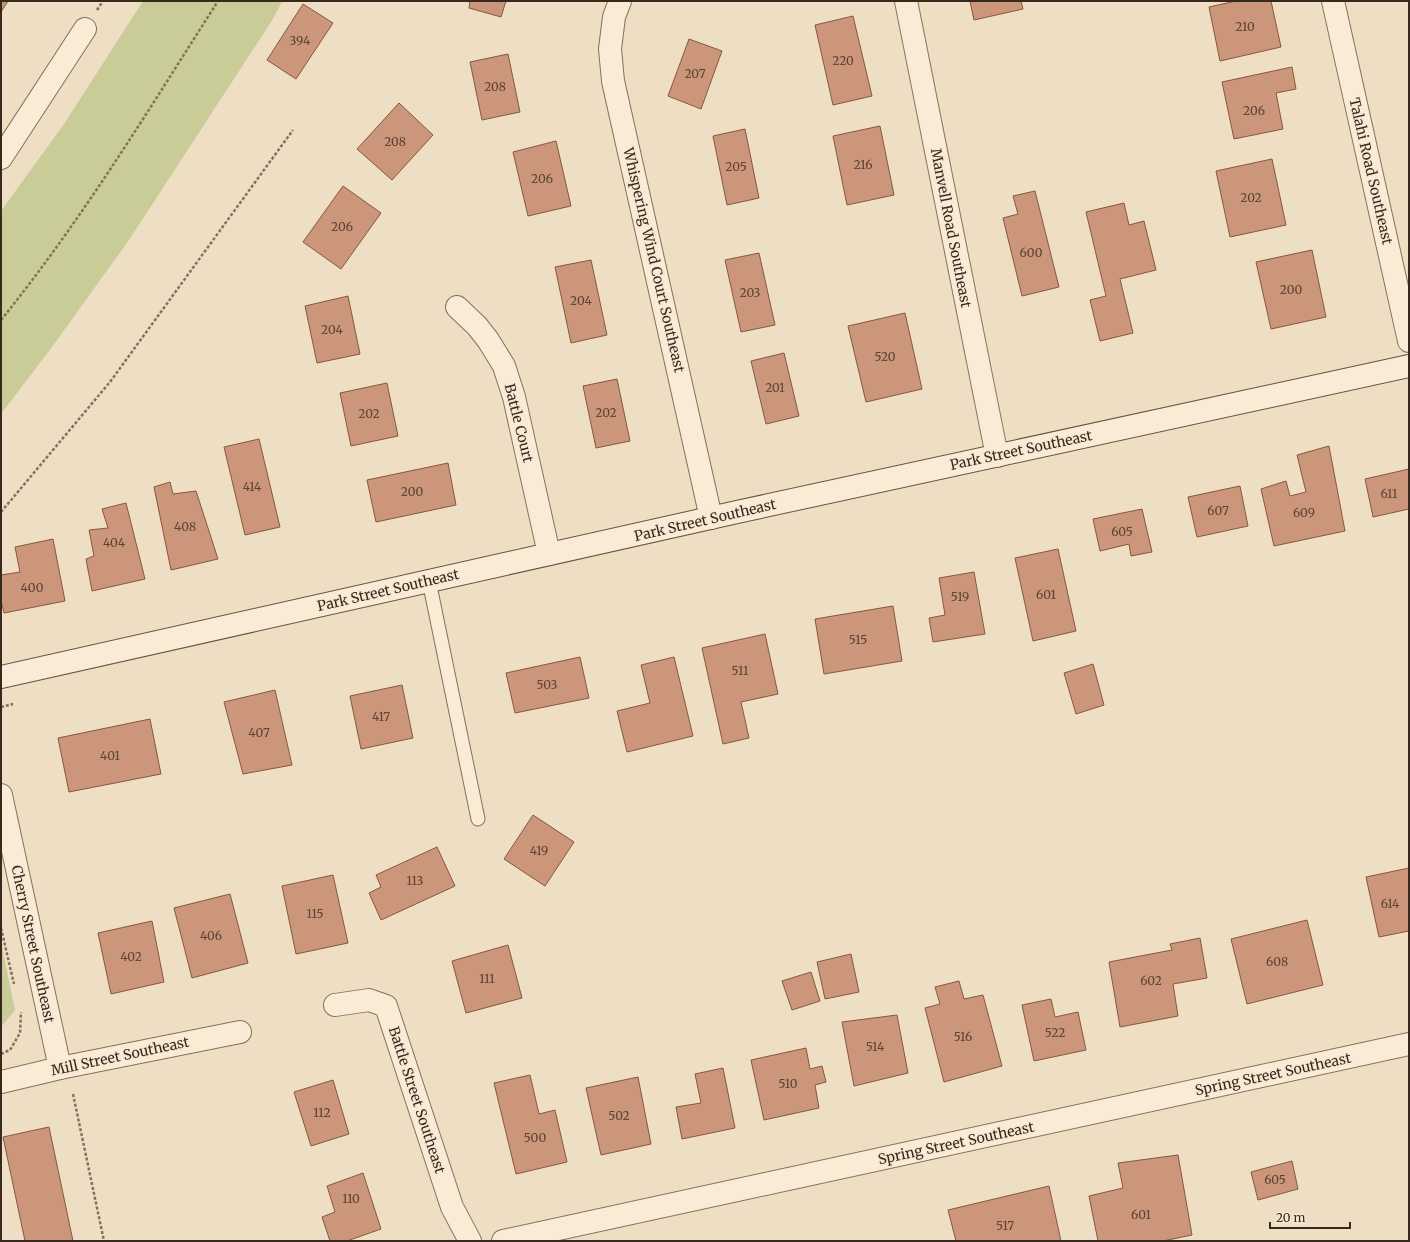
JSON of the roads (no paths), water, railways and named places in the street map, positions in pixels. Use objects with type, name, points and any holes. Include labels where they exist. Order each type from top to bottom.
[{"type":"street","name":"Whispering Wind Court Southeast","points":[[620,1],[614,17],[610,49],[614,81],[711,518]]},
{"type":"street","name":"Manvell Road Southeast","points":[[906,1],[996,456]]},
{"type":"street","name":"Talahi Road Southeast","points":[[1333,1],[1409,341]]},
{"type":"street","points":[[1,158],[85,29]]},
{"type":"street","name":"Battle Court","points":[[457,307],[477,326],[488,340],[504,366],[514,397],[549,554]]},
{"type":"street","name":"Park Street Southeast","points":[[1,677],[711,518],[1409,366]]},
{"type":"street","name":"Cherry Street Southeast","points":[[1,795],[7,849],[60,1068]]},
{"type":"street","name":"Battle Street Southeast","points":[[335,1005],[369,1000],[386,1006],[452,1207],[470,1241]]},
{"type":"street","name":"Mill Street Southeast","points":[[1,1082],[60,1068],[240,1032]]},
{"type":"street","name":"Spring Street Southeast","points":[[503,1241],[1409,1044]]},
{"type":"lane","points":[[429,581],[478,819]]}]
